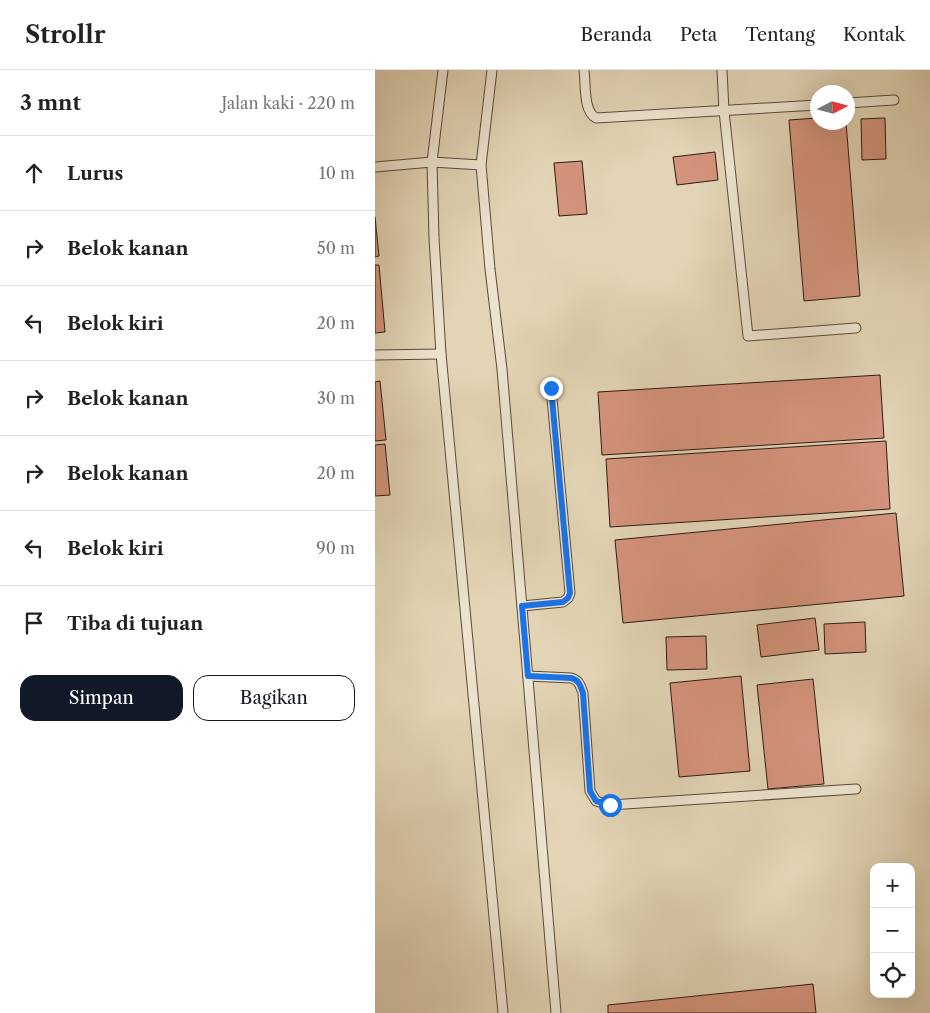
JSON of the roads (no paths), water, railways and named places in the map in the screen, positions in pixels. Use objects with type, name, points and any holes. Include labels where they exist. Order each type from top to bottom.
[{"type":"lane","points":[[443,70],[432,162],[434,238],[441,354],[503,1013]]},
{"type":"lane","points":[[491,70],[481,166],[490,269],[503,369],[556,1013]]},
{"type":"lane","points":[[584,70],[588,109],[591,115],[596,118],[810,105]]},
{"type":"lane","points":[[722,70],[724,111],[748,336],[857,328]]},
{"type":"lane","points":[[855,102],[894,100]]},
{"type":"lane","points":[[375,167],[432,162],[481,166]]},
{"type":"lane","points":[[375,355],[441,354]]},
{"type":"lane","points":[[522,606],[563,602],[570,593],[551,388]]},
{"type":"lane","points":[[528,676],[571,678],[576,679],[580,684],[583,693],[590,791],[596,801],[610,805],[856,789]]}]
